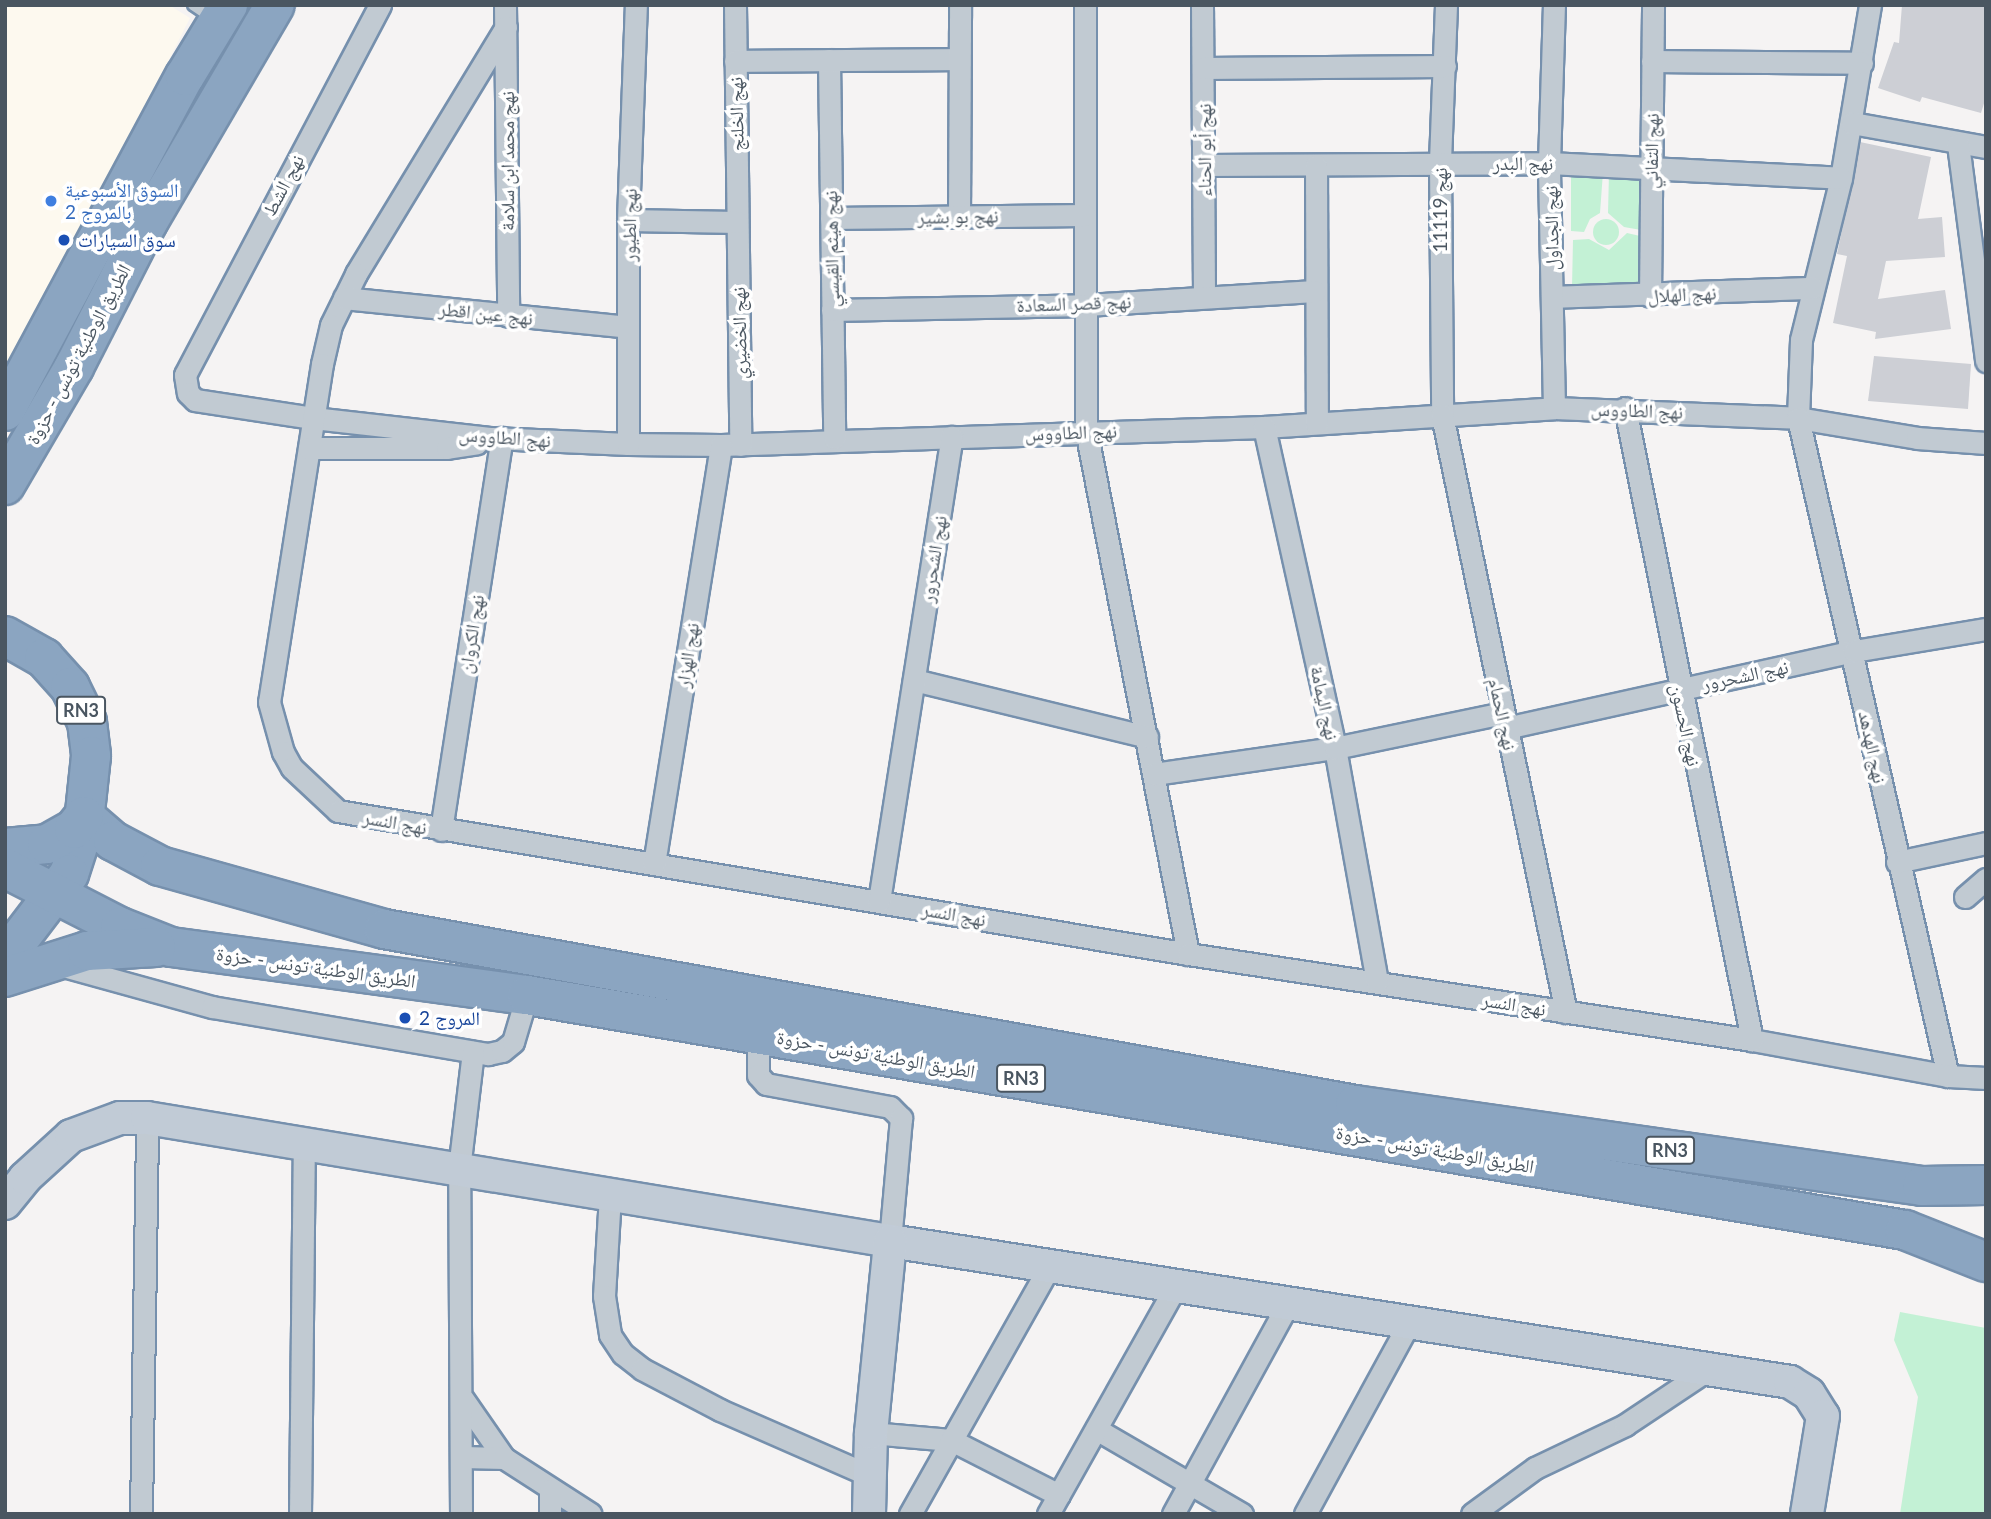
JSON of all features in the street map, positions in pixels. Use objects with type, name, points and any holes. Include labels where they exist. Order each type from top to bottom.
[{"type":"highway","name":"الطريق الوطنية تونس - حزوة","points":[[5,411],[226,25],[275,5]]},
{"type":"highway","name":"الطريق الوطنية تونس - حزوة","points":[[5,485],[74,367],[148,222],[226,25]]},
{"type":"highway","name":"RN3","points":[[5,636],[44,658],[69,687],[87,722],[91,756],[77,853],[58,894],[5,958]]},
{"type":"highway","name":"الطريق الوطنية تونس - حزوة","points":[[84,816],[113,841],[160,866],[384,929],[1355,1105],[1922,1186],[1986,1185]]},
{"type":"highway","points":[[5,848],[47,844],[74,829],[84,816]]},
{"type":"highway","name":"RN3","points":[[5,868],[58,894]]},
{"type":"highway","name":"الطريق الوطنية تونس - حزوة","points":[[58,894],[171,947],[527,995],[1905,1230],[1986,1262]]},
{"type":"highway","points":[[5,977],[47,961],[87,951],[171,947]]},
{"type":"highway","points":[[1922,1186],[1986,1206]]},
{"type":"highway","points":[[1905,1230],[1986,1243]]},
{"type":"street","name":"نهج الشط","points":[[189,366],[380,5]]},
{"type":"street","name":"نهج الطيور","points":[[628,444],[628,220],[636,5]]},
{"type":"street","name":"نهج الخلنج","points":[[735,5],[737,222]]},
{"type":"street","points":[[959,216],[957,59],[960,5]]},
{"type":"street","points":[[1085,5],[1086,430],[1188,954]]},
{"type":"street","name":"نهج أبو الحناء","points":[[1202,5],[1204,295]]},
{"type":"street","name":"نهج 11119","points":[[1442,415],[1440,164],[1446,5]]},
{"type":"street","name":"نهج الجداول","points":[[1554,5],[1549,163],[1554,408]]},
{"type":"street","name":"نهج التفاني","points":[[1650,296],[1653,5]]},
{"type":"street","name":"نهج الهدهد","points":[[1870,5],[1842,178],[1812,288],[1797,374],[1798,418],[1854,652],[1897,862],[1948,1076]]},
{"type":"street","name":"نهج النسر","points":[[505,16],[331,325],[313,418],[269,702],[283,752],[315,794],[338,811],[1188,954],[1752,1040],[1948,1076],[1986,1078]]},
{"type":"street","name":"نهج محمد ابن سلامة","points":[[505,16],[508,316]]},
{"type":"street","points":[[735,61],[957,59]]},
{"type":"street","name":"نهج هيثم القيسي","points":[[829,60],[834,438]]},
{"type":"street","points":[[1653,61],[1862,63]]},
{"type":"street","points":[[1203,68],[1445,66]]},
{"type":"street","points":[[1852,122],[1958,144],[1986,147]]},
{"type":"street","points":[[1958,144],[1986,361]]},
{"type":"street","name":"نهج البدر","points":[[1204,165],[1549,163],[1842,178]]},
{"type":"street","points":[[1316,166],[1317,423]]},
{"type":"street","name":"نهج بو بشير","points":[[831,218],[1085,215]]},
{"type":"street","points":[[628,220],[737,222]]},
{"type":"street","name":"نهج الخضيري","points":[[730,445],[737,222]]},
{"type":"street","name":"نهج الهلال","points":[[1552,297],[1650,296],[1812,288]]},
{"type":"street","name":"نهج قصر السعادة","points":[[832,310],[1086,305],[1204,295],[1315,291]]},
{"type":"street","name":"نهج عين اقطر","points":[[344,298],[628,327]]},
{"type":"street","name":"نهج الطاووس","points":[[189,366],[184,384],[195,400],[313,418],[497,438],[628,444],[730,445],[834,438],[1264,427],[1554,408],[1625,408],[1798,418],[1917,438],[1986,443]]},
{"type":"street","name":"نهج الحسون","points":[[1625,408],[1678,689],[1752,1040]]},
{"type":"street","name":"نهج الحمام","points":[[1442,415],[1566,1012]]},
{"type":"street","name":"نهج اليمامة","points":[[1264,427],[1335,748],[1377,981]]},
{"type":"street","name":"نهج الشحرور","points":[[879,901],[952,437]]},
{"type":"street","points":[[309,448],[447,448],[497,438]]},
{"type":"street","name":"نهج الكروان","points":[[441,830],[497,438]]},
{"type":"street","name":"نهج الهزار","points":[[654,864],[730,445]]},
{"type":"street","name":"نهج الشحرور","points":[[1154,774],[1504,721],[1678,689],[1854,652],[1986,629]]},
{"type":"street","points":[[914,680],[1147,737]]},
{"type":"street","points":[[1897,862],[1986,843]]},
{"type":"street","points":[[1965,897],[1986,880]]},
{"type":"street","points":[[47,961],[212,1007],[473,1052],[502,1051],[513,1042],[527,995]]},
{"type":"street","points":[[758,1033],[758,1075],[766,1084],[890,1107],[901,1118],[871,1433],[869,1514]]},
{"type":"street","points":[[461,1514],[463,1399],[459,1169],[473,1052]]},
{"type":"street","points":[[5,1203],[25,1178],[71,1136],[120,1118],[147,1118],[1049,1267],[1710,1368],[1790,1382],[1809,1394],[1823,1416],[1807,1514]]},
{"type":"street","points":[[141,1514],[147,1118]]},
{"type":"street","points":[[300,1514],[304,1145]]},
{"type":"street","points":[[610,1195],[604,1296],[610,1335],[623,1354],[642,1369],[720,1410],[869,1475]]},
{"type":"street","points":[[910,1514],[1049,1267]]},
{"type":"street","points":[[1048,1514],[1176,1286]]},
{"type":"street","points":[[1174,1514],[1288,1304]]},
{"type":"street","points":[[1305,1514],[1409,1323]]},
{"type":"street","points":[[1472,1514],[1535,1468],[1625,1425],[1710,1368]]},
{"type":"street","points":[[463,1399],[504,1458],[591,1514]]},
{"type":"street","points":[[1096,1429],[1242,1514]]},
{"type":"street","points":[[871,1433],[951,1440],[1059,1495]]},
{"type":"street","points":[[462,1457],[504,1458]]},
{"type":"street","points":[[550,1490],[550,1514]]},
{"type":"shaded area","name":"السوق الأسبوعية بالمروج 2","points":[[5,5],[169,5],[190,18],[5,384]]},
{"type":"green space","points":[[1571,168],[1603,172],[1600,213],[1590,219],[1584,232],[1571,231]]},
{"type":"green space","points":[[1609,173],[1644,177],[1641,230],[1624,227],[1608,213]]},
{"type":"green space","points":[[1606,219],[1615,223],[1619,232],[1615,241],[1606,245],[1597,241],[1593,232],[1597,223]]},
{"type":"green space","points":[[1627,233],[1640,236],[1641,289],[1572,287],[1573,240],[1589,239],[1609,250]]},
{"type":"green space","points":[[1900,1312],[1986,1328],[1986,1514],[1900,1514],[1918,1397],[1894,1340]]},
{"type":"building","points":[[1902,5],[1986,5],[1986,97],[1981,113],[1922,97],[1920,102],[1878,88],[1894,42],[1899,43]]},
{"type":"building","points":[[1860,142],[1931,157],[1918,219],[1942,217],[1945,257],[1886,261],[1878,299],[1945,290],[1951,329],[1875,339],[1876,332],[1833,323],[1847,256],[1837,254]]},
{"type":"building","points":[[1874,356],[1971,364],[1968,409],[1868,401]]},
{"type":"place","name":"السوق الأسبوعية بالمروج 2","points":[[51,201]]},
{"type":"place","name":"سوق السيارات","points":[[64,240]]},
{"type":"place","name":"المروج 2","points":[[405,1018]]}]
